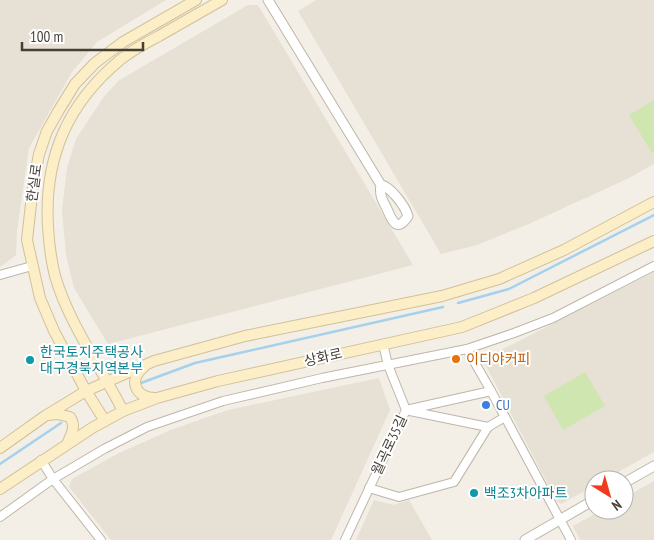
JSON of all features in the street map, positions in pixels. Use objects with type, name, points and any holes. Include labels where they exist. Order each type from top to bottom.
[{"type":"main road","name":"한실로","points":[[106,421],[86,391],[54,331],[40,298],[27,240],[33,186],[39,154],[47,132],[75,84],[95,63],[123,42],[196,0]]},
{"type":"main road","name":"한실로","points":[[123,411],[108,380],[84,342],[56,277],[50,252],[46,201],[57,145],[70,119],[85,97],[99,80],[121,59],[222,0]]},
{"type":"main road","points":[[0,448],[47,415],[86,391],[149,363],[245,336],[442,296],[499,279],[564,250],[654,202]]},
{"type":"main road","name":"상화로","points":[[0,489],[67,443],[123,411],[157,398],[201,385],[462,327],[534,298],[654,241]]},
{"type":"main road","points":[[149,363],[138,373],[135,386],[137,392],[143,396],[157,398]]},
{"type":"main road","points":[[47,415],[57,414],[70,417],[74,425],[73,432],[67,443]]},
{"type":"street","points":[[268,0],[381,185]]},
{"type":"street","points":[[0,275],[32,266]]},
{"type":"street","points":[[0,517],[53,479],[104,449],[138,432],[181,415],[223,401],[388,364],[467,349],[514,334],[553,318],[654,266]]},
{"type":"street","name":"월곡로35길","points":[[345,540],[406,410],[388,364],[383,344]]},
{"type":"street","points":[[467,349],[492,391],[571,540]]},
{"type":"street","points":[[406,410],[492,391]]},
{"type":"street","points":[[406,410],[488,427]]},
{"type":"street","name":"월곡로35길","points":[[369,488],[399,497],[454,482],[488,427],[505,417]]},
{"type":"street","points":[[41,460],[53,479],[102,540]]},
{"type":"street","points":[[634,477],[654,466]]},
{"type":"street","points":[[525,540],[584,506]]},
{"type":"shaded area","points":[[0,0],[166,0],[97,42],[72,72],[29,148],[17,231],[16,255],[0,267]]},
{"type":"shaded area","points":[[316,0],[654,0],[654,164],[627,179],[531,223],[477,245],[441,254],[298,11]]},
{"type":"shaded area","points":[[248,5],[258,5],[413,265],[108,344],[74,288],[66,255],[62,210],[67,168],[76,139],[103,98],[118,81]]},
{"type":"shaded area","points":[[654,272],[654,452],[622,470],[584,470],[584,491],[561,504],[556,500],[484,362],[495,353]]},
{"type":"shaded area","points":[[379,378],[390,410],[331,540],[111,540],[69,487],[72,479],[119,453],[173,429],[228,410]]},
{"type":"shaded area","points":[[654,481],[654,540],[580,540],[573,526],[584,520],[634,520],[634,492]]},
{"type":"shaded area","points":[[374,500],[393,505],[409,500],[432,540],[356,540]]},
{"type":"green space","points":[[654,100],[654,152],[652,153],[629,115]]},
{"type":"green space","points":[[585,372],[605,406],[563,430],[544,396]]},
{"type":"waterway","points":[[458,303],[509,289],[654,215]]},
{"type":"waterway","points":[[141,383],[195,363],[443,307]]},
{"type":"waterway","points":[[0,464],[61,423]]},
{"type":"place","name":"이디야커피","points":[[456,359]]},
{"type":"place","name":"한국토지주택공사 대구경북지역본부","points":[[30,360]]},
{"type":"place","name":"CU","points":[[486,405]]},
{"type":"place","name":"백조3차아파트","points":[[474,493]]}]
